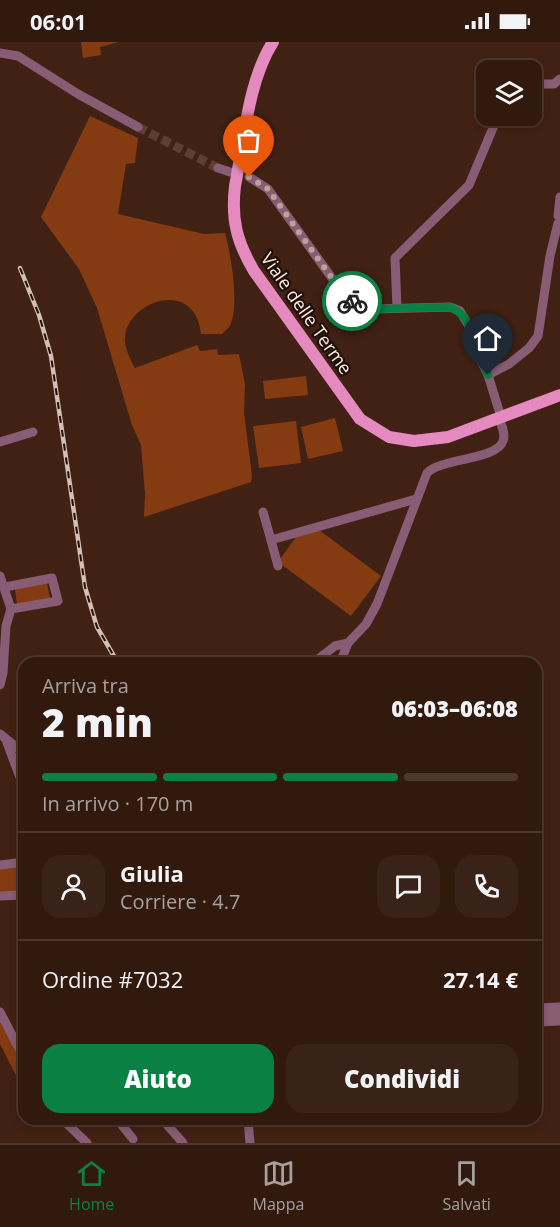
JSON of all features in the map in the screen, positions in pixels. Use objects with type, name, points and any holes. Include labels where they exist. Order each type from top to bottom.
[{"type":"main road","name":"Viale delle Terme","points":[[273,42],[265,54],[255,84],[235,168],[234,223],[241,248],[254,271],[360,419],[389,437],[414,441],[448,437],[560,395]]},
{"type":"street","points":[[0,53],[18,56],[78,94],[138,127]]},
{"type":"street","points":[[542,84],[559,82]]},
{"type":"street","points":[[397,308],[395,258],[469,185],[494,126]]},
{"type":"street","points":[[218,168],[235,168]]},
{"type":"street","points":[[249,177],[268,189],[346,297],[355,303],[375,309],[450,307],[460,311],[472,333],[477,353],[488,375],[504,435],[501,445],[480,456],[436,466],[430,469],[424,477],[376,604],[366,624],[348,642],[342,657]]},
{"type":"street","points":[[488,375],[509,364],[529,348],[538,336],[550,256],[558,225],[560,197]]},
{"type":"street","points":[[0,442],[33,432]]},
{"type":"street","points":[[271,540],[416,499]]},
{"type":"street","points":[[262,512],[278,566]]},
{"type":"street","points":[[0,576],[5,587],[6,614],[3,673],[0,685]]},
{"type":"street","points":[[5,587],[52,578],[58,601],[6,614]]},
{"type":"street","points":[[321,657],[335,646],[348,642]]},
{"type":"street","points":[[3,737],[18,748]]},
{"type":"street","points":[[3,737],[18,773]]},
{"type":"street","points":[[0,865],[18,863]]},
{"type":"street","points":[[1,896],[18,895]]},
{"type":"street","points":[[542,1008],[560,1007]]},
{"type":"street","points":[[0,1012],[18,1046]]},
{"type":"street","points":[[542,1013],[560,1014]]},
{"type":"street","points":[[542,1022],[560,1021]]},
{"type":"street","points":[[68,1125],[87,1143]]},
{"type":"street","points":[[122,1125],[133,1139]]},
{"type":"street","points":[[167,1125],[183,1143]]},
{"type":"street","points":[[248,1125],[249,1143]]},
{"type":"shaded area","points":[[81,42],[119,42],[100,47],[101,55],[83,58]]},
{"type":"shaded area","points":[[90,116],[138,138],[135,163],[126,164],[118,214],[204,234],[225,233],[232,265],[233,314],[230,324],[222,334],[201,334],[197,318],[188,306],[177,301],[165,300],[141,310],[132,319],[126,330],[125,342],[135,368],[197,345],[200,351],[217,349],[218,355],[239,354],[245,384],[244,413],[251,482],[144,517],[145,493],[141,445],[132,425],[97,308],[79,269],[41,217]]},
{"type":"shaded area","points":[[306,376],[308,395],[265,399],[263,381]]},
{"type":"shaded area","points":[[335,418],[343,451],[308,459],[301,427]]},
{"type":"shaded area","points":[[296,421],[301,463],[259,468],[253,426]]},
{"type":"shaded area","points":[[319,530],[381,576],[351,616],[278,562],[296,537]]},
{"type":"shaded area","points":[[47,583],[50,598],[17,604],[15,589]]},
{"type":"shaded area","points":[[18,865],[18,892],[2,893],[0,891],[0,867]]},
{"type":"shaded area","points":[[0,1017],[18,1052],[18,1079],[0,1044]]},
{"type":"tunnel","points":[[138,127],[218,168]]},
{"type":"railway","points":[[20,268],[39,315],[51,356],[85,587],[97,627],[114,657]]},
{"type":"way so far","points":[[249,177],[268,189],[339,288],[352,301]]},
{"type":"route","points":[[352,301],[375,309],[450,307],[460,311],[467,321],[477,353],[488,375]]}]
